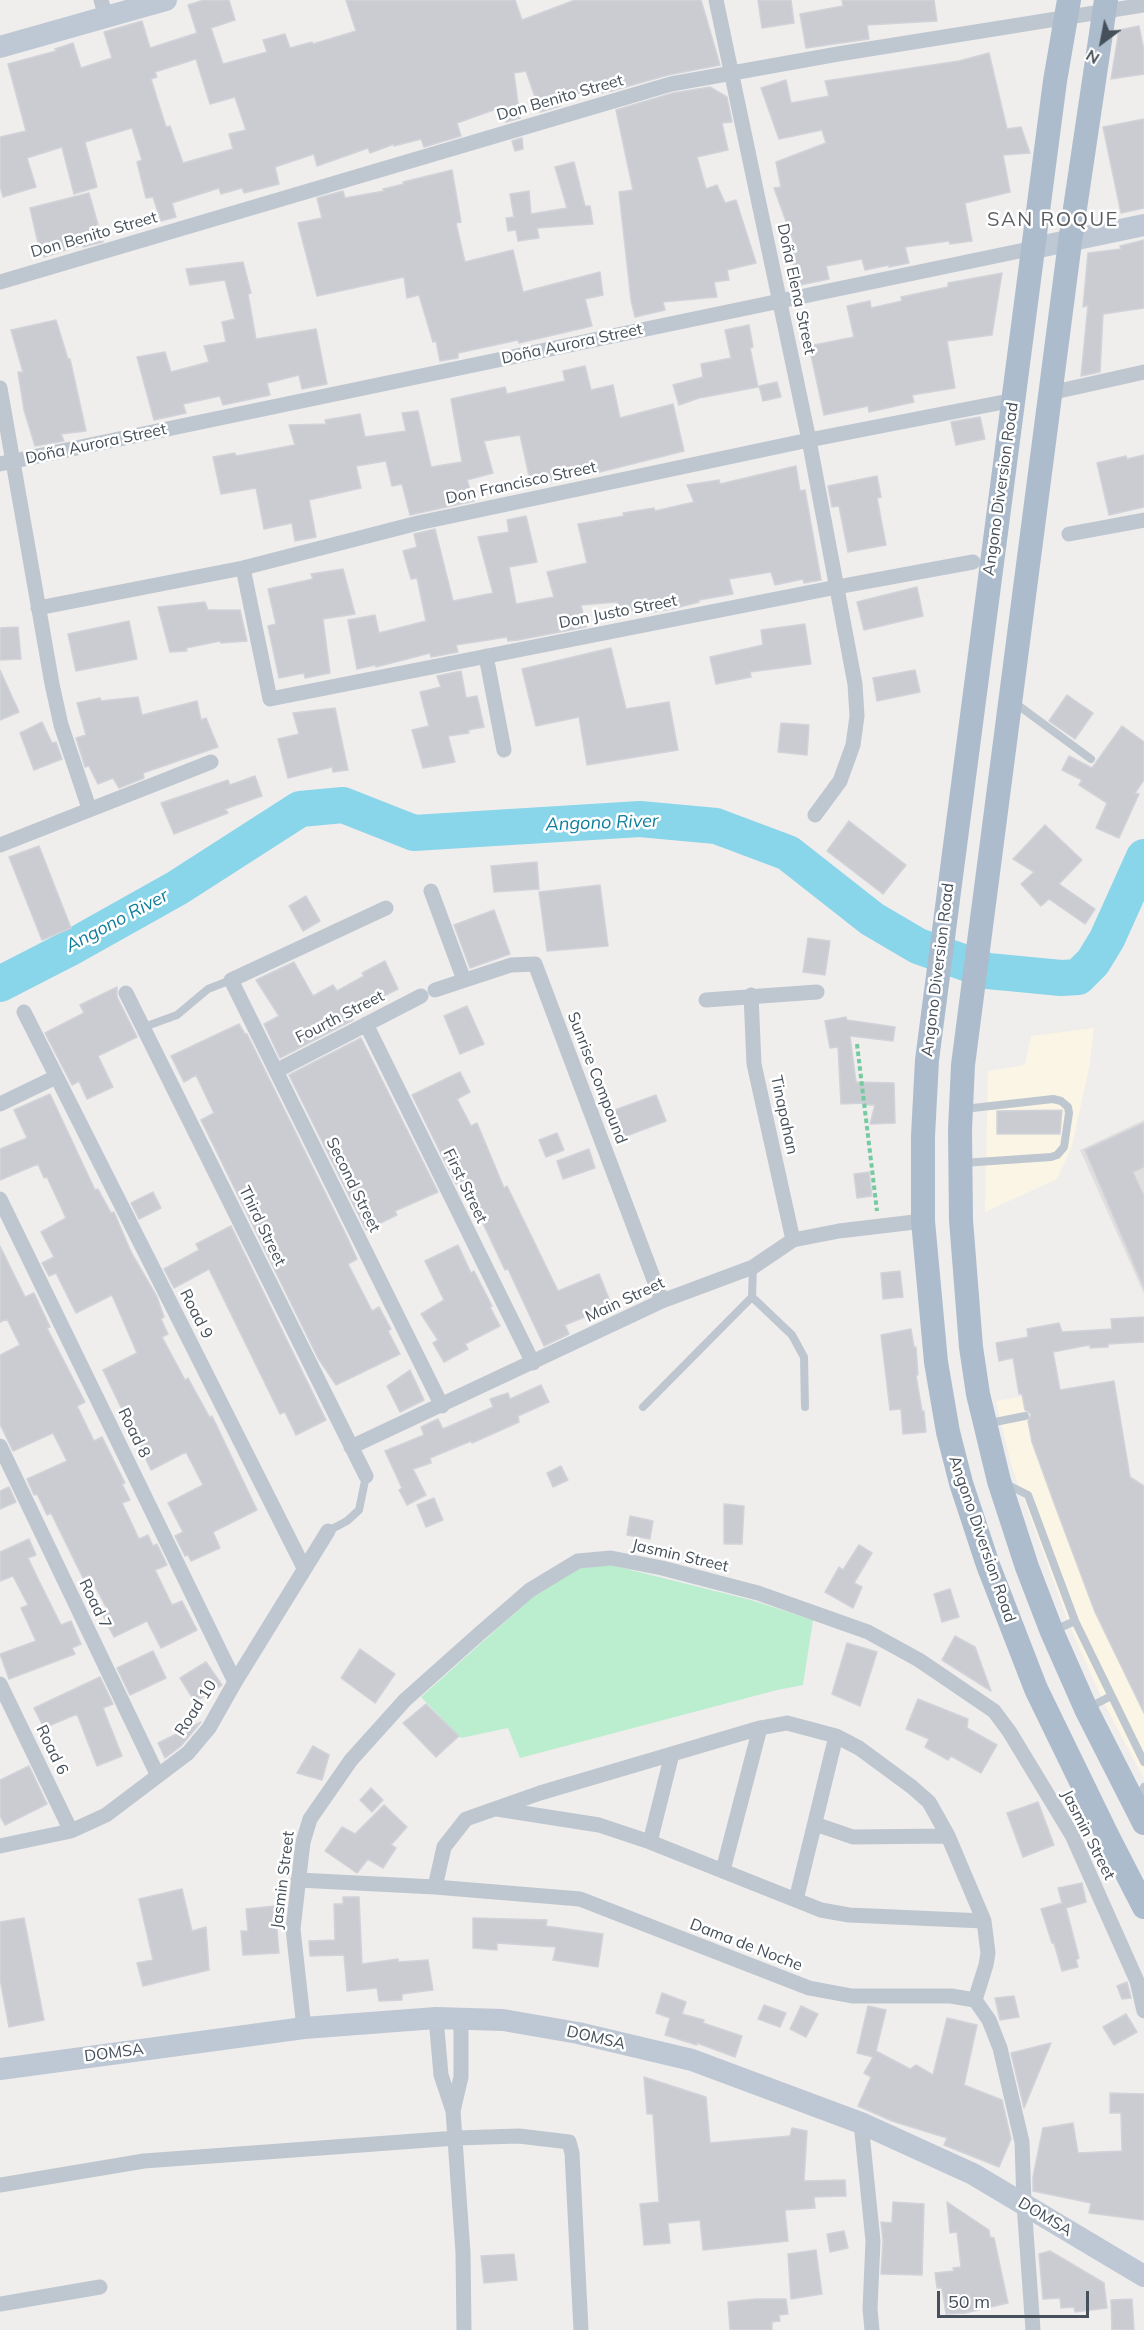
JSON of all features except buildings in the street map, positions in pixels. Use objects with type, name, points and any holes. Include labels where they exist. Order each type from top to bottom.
[{"type":"main road","points":[[0,46],[104,8],[166,0]]},
{"type":"main road","name":"Angono Diversion Road","points":[[1105,6],[1070,242],[963,1065],[962,1220],[971,1347],[985,1424],[999,1481],[1027,1567],[1052,1632],[1086,1709],[1141,1805]]},
{"type":"main road","name":"Angono Diversion Road","points":[[1067,9],[947,893],[927,1060],[923,1136],[923,1221],[934,1340],[948,1432],[961,1483],[988,1565],[1036,1689],[1144,1907]]},
{"type":"main road","name":"Doña Aurora Street","points":[[1034,248],[1144,225]]},
{"type":"main road","points":[[923,1221],[962,1220]]},
{"type":"main road","points":[[948,1432],[985,1424]]},
{"type":"main road","name":"DOMSA","points":[[0,2069],[304,2028],[436,2018],[503,2020],[578,2033],[692,2060],[861,2123],[973,2174],[1144,2276]]},
{"type":"street","name":"Doña Elena Street","points":[[716,0],[809,440],[855,684],[857,716],[853,745],[840,780],[815,815]]},
{"type":"street","name":"Don Benito Street","points":[[0,282],[671,84],[1067,9],[1144,5]]},
{"type":"street","name":"Doña Aurora Street","points":[[7,463],[1034,248]]},
{"type":"street","points":[[1050,393],[1144,372]]},
{"type":"street","points":[[0,388],[7,463],[61,725],[89,808]]},
{"type":"street","name":"Don Francisco Street","points":[[38,608],[243,568],[418,523],[809,440],[1014,400]]},
{"type":"street","points":[[1068,534],[1144,520]]},
{"type":"street","name":"Don Justo Street","points":[[243,568],[270,699],[973,562]]},
{"type":"street","points":[[486,656],[504,750]]},
{"type":"street","points":[[0,844],[211,762]]},
{"type":"street","points":[[431,891],[464,980]]},
{"type":"street","points":[[231,980],[386,908]]},
{"type":"street","name":"Sunrise Compound","points":[[428,993],[511,966],[535,964],[662,1301]]},
{"type":"street","name":"Second Street","points":[[231,980],[442,1406]]},
{"type":"street","points":[[706,1000],[817,992]]},
{"type":"street","name":"Third Street","points":[[126,993],[366,1476]]},
{"type":"street","name":"Fourth Street","points":[[276,1071],[428,993]]},
{"type":"street","name":"Tinapahan","points":[[751,995],[754,1064],[793,1240]]},
{"type":"street","name":"Road 9","points":[[24,1012],[304,1568]]},
{"type":"street","name":"First Street","points":[[366,1024],[533,1363]]},
{"type":"street","points":[[0,1104],[56,1077]]},
{"type":"street","name":"Road 8","points":[[0,1199],[235,1682]]},
{"type":"street","name":"Main Street","points":[[351,1448],[662,1301],[753,1267],[793,1240],[923,1221]]},
{"type":"street","name":"Road 7","points":[[0,1446],[158,1776]]},
{"type":"street","name":"Road 10","points":[[0,1846],[71,1831],[106,1815],[188,1753],[208,1728],[328,1531]]},
{"type":"street","name":"Jasmin Street","points":[[304,2028],[293,1929],[303,1842],[310,1819],[351,1761],[405,1700],[530,1590],[578,1561],[611,1558],[662,1568],[758,1593],[868,1632],[919,1660],[994,1711],[1009,1731],[1072,1835],[1137,1981],[1144,2011]]},
{"type":"street","name":"Road 6","points":[[0,1684],[71,1831]]},
{"type":"street","points":[[435,1887],[444,1847],[466,1819],[494,1808],[760,1728],[787,1723],[836,1736],[859,1748],[912,1787],[929,1802],[948,1836],[984,1921],[988,1953],[975,2000],[989,2020],[1000,2048],[1022,2142],[1024,2204],[1034,2330]]},
{"type":"street","points":[[723,1870],[760,1728]]},
{"type":"street","points":[[796,1900],[836,1736]]},
{"type":"street","points":[[650,1842],[672,1754]]},
{"type":"street","points":[[494,1808],[599,1824],[723,1870],[821,1910],[849,1915],[984,1921]]},
{"type":"street","points":[[815,1824],[853,1837],[948,1836]]},
{"type":"street","name":"Dama de Noche","points":[[298,1881],[435,1887],[580,1899],[809,1988],[852,1996],[951,1996],[975,2000]]},
{"type":"street","points":[[436,2018],[441,2075],[453,2111],[456,2138],[463,2253],[464,2330]]},
{"type":"street","points":[[453,2111],[461,2077],[461,2019]]},
{"type":"street","points":[[861,2123],[873,2241],[870,2310],[872,2330]]},
{"type":"street","points":[[0,2185],[144,2161],[456,2138],[519,2136],[569,2142],[572,2153],[581,2330]]},
{"type":"street","points":[[0,2304],[100,2287]]},
{"type":"lane","points":[[1011,700],[1091,759]]},
{"type":"lane","points":[[144,1027],[177,1014],[208,988],[231,980]]},
{"type":"lane","points":[[961,1109],[1053,1099],[1061,1101],[1068,1107],[1069,1113],[1064,1147],[1057,1155],[961,1163]]},
{"type":"lane","points":[[643,1407],[752,1297],[753,1267]]},
{"type":"lane","points":[[752,1297],[792,1335],[804,1357],[805,1407]]},
{"type":"lane","points":[[985,1424],[1024,1416]]},
{"type":"lane","points":[[328,1531],[347,1521],[359,1510],[366,1476]]},
{"type":"lane","points":[[999,1481],[1028,1495],[1075,1620],[1144,1762]]},
{"type":"lane","points":[[1052,1632],[1075,1620]]},
{"type":"lane","points":[[1086,1709],[1111,1696]]},
{"type":"path","points":[[857,1044],[879,1226]]},
{"type":"shaded area","points":[[1094,1028],[1089,1068],[1072,1146],[1057,1179],[985,1212],[988,1071],[1025,1065],[1031,1036]]},
{"type":"shaded area","points":[[1144,1120],[1144,1294],[1080,1150]]},
{"type":"shaded area","points":[[1114,1381],[1130,1477],[1144,1486],[1144,1779],[1103,1701],[1069,1624],[1011,1464],[996,1401]]},
{"type":"green space","points":[[611,1565],[751,1600],[813,1620],[803,1685],[520,1758],[508,1728],[461,1738],[421,1697],[536,1594],[579,1568]]},
{"type":"waterway","name":"Angono River","points":[[0,984],[177,888],[300,809],[343,805],[414,833],[640,819],[716,826],[788,853],[872,919],[918,946],[988,971],[1061,978],[1078,977],[1093,962],[1107,939],[1144,857]]},
{"type":"district","name":"SAN ROQUE","points":[[1053,220]]}]
